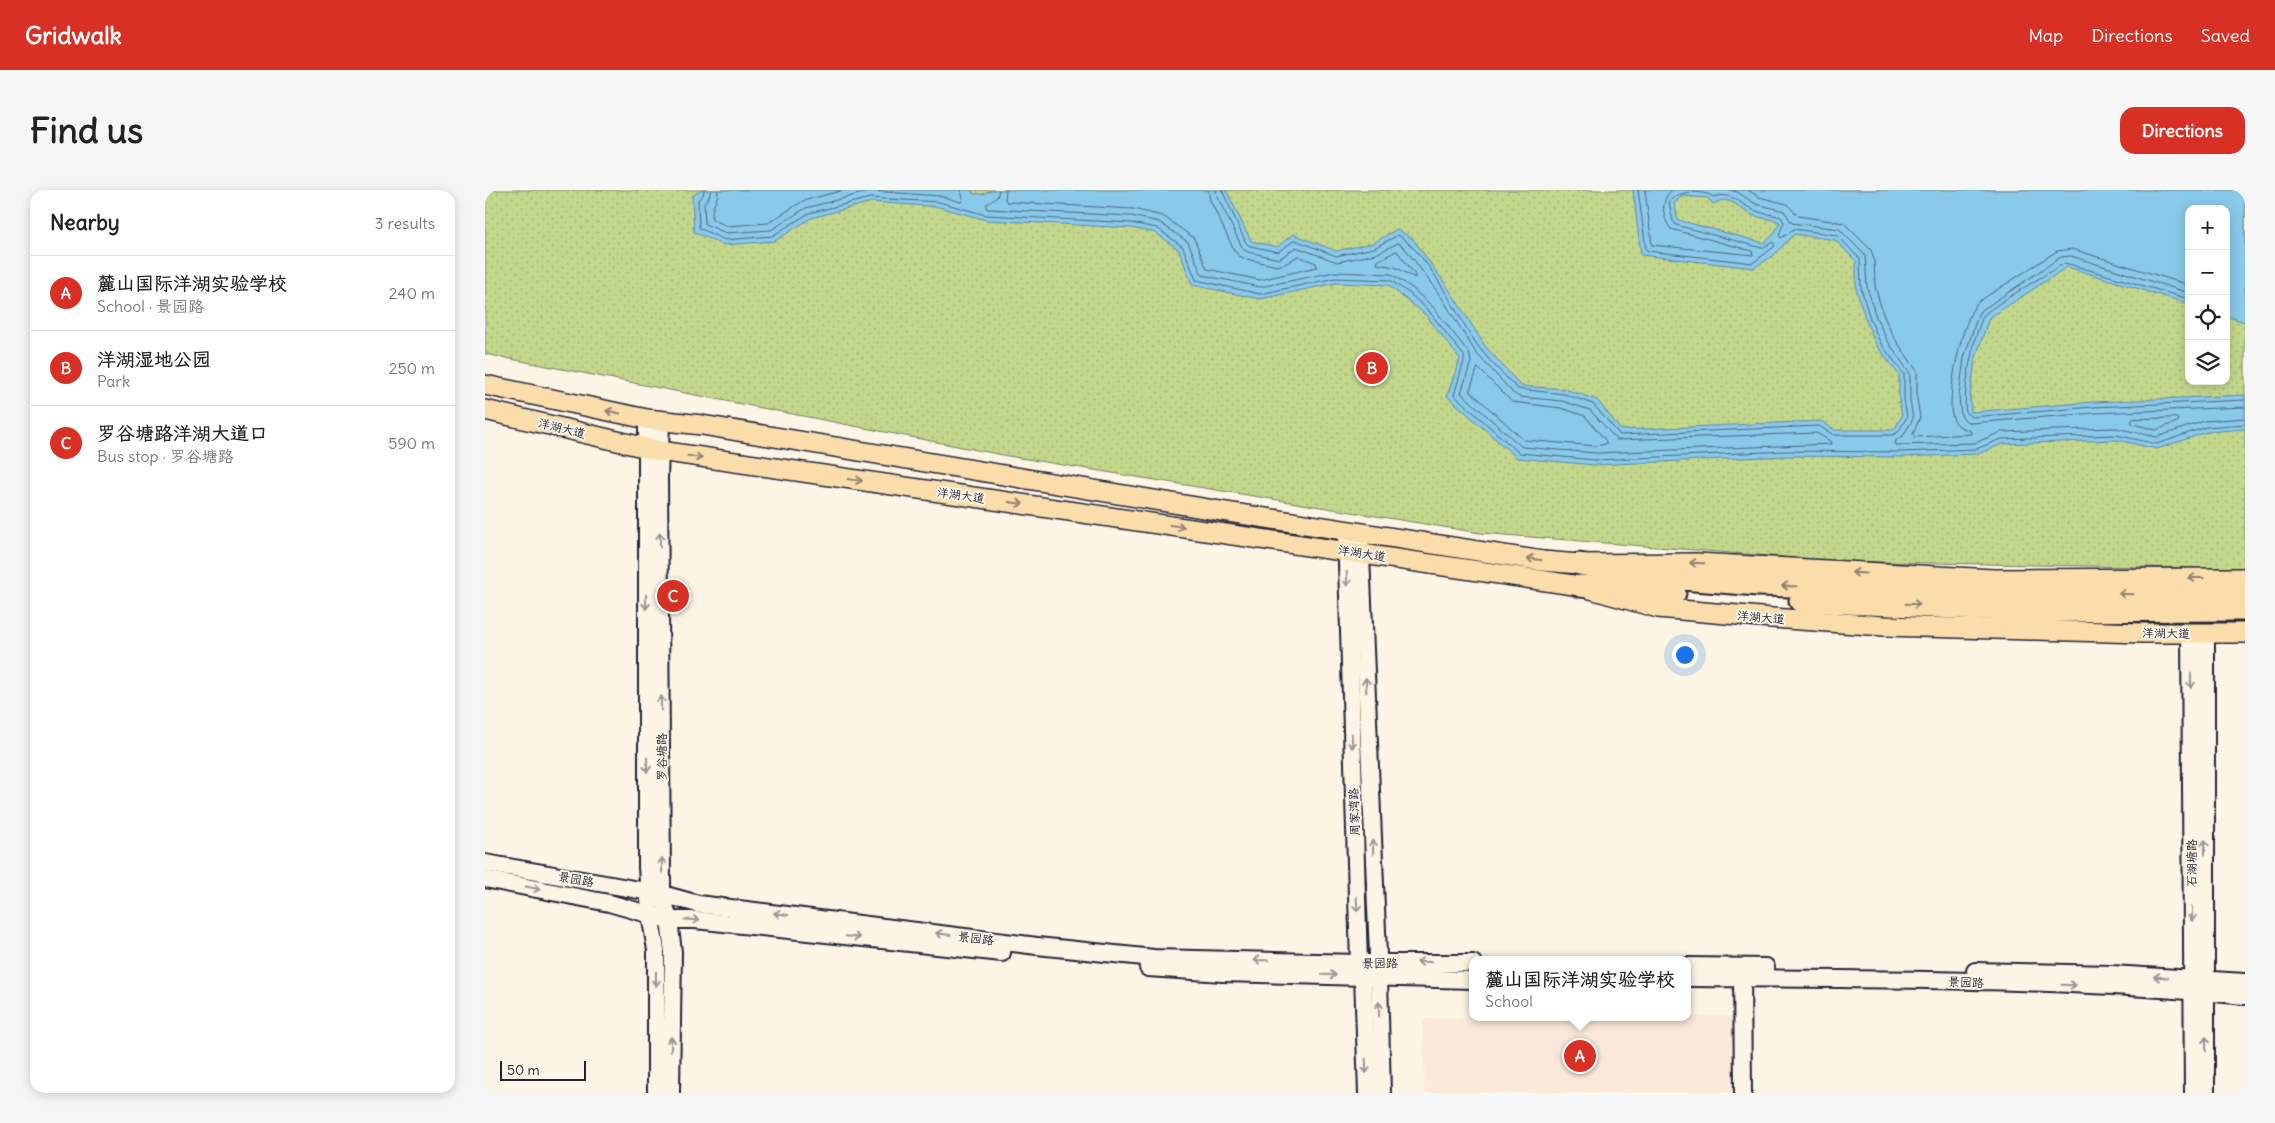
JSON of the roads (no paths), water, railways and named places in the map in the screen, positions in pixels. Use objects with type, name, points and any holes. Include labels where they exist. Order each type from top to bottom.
[{"type":"highway","points":[[1579,564],[1656,578],[1759,592],[2027,610],[2245,610]]},
{"type":"highway","points":[[1580,586],[1759,592],[2019,592],[2245,595]]},
{"type":"main road","name":"洋湖大道","points":[[485,385],[654,420],[702,425],[1543,561],[1579,564],[1696,563],[1993,579],[2245,578]]},
{"type":"main road","name":"洋湖大道","points":[[485,410],[653,450],[1580,586],[1658,608],[1884,626],[2245,633]]},
{"type":"main road","name":"罗谷塘路","points":[[654,420],[655,893],[650,914],[656,950],[655,1093]]},
{"type":"main road","name":"周家湾路","points":[[1353,531],[1369,970],[1367,1093]]},
{"type":"main road","name":"石湖塘路","points":[[2193,1093],[2199,986],[2198,633]]},
{"type":"main road","name":"景园路","points":[[485,863],[655,893],[698,904],[1037,946],[1155,958],[1369,970],[1469,980]]},
{"type":"main road","name":"景园路","points":[[485,879],[609,903],[669,920],[695,920],[1155,969],[1369,970],[1469,963]]},
{"type":"main road","name":"罗谷塘路","points":[[655,893],[669,920],[673,952],[671,1093]]},
{"type":"main road","name":"景园路","points":[[1691,966],[1747,972],[1901,980],[2119,987],[2199,986],[2245,982]]},
{"type":"main road","name":"周家湾路","points":[[1369,970],[1382,1093]]},
{"type":"main road","name":"景园路","points":[[1691,978],[1747,972]]},
{"type":"main road","points":[[1743,1093],[1747,972]]},
{"type":"main road","points":[[1747,972],[1752,1093]]},
{"type":"main road","name":"景园路","points":[[2199,986],[2245,996]]},
{"type":"main road","name":"石湖塘路","points":[[2199,986],[2206,1093]]},
{"type":"water","points":[[702,190],[971,190],[974,194],[983,194],[993,190],[1226,190],[1251,241],[1277,247],[1293,234],[1336,251],[1373,243],[1397,229],[1413,239],[1451,292],[1485,346],[1521,386],[1565,389],[1597,400],[1621,430],[1821,421],[1835,430],[1894,430],[1902,416],[1899,401],[1899,375],[1877,346],[1866,321],[1856,289],[1856,261],[1835,240],[1794,234],[1774,255],[1754,268],[1641,255],[1633,190],[2245,190],[2245,322],[2230,317],[2230,205],[2185,205],[2185,303],[2067,267],[1989,318],[1975,360],[1970,397],[1971,412],[2094,402],[2245,395],[2245,429],[2207,432],[2157,449],[2117,440],[2002,444],[1978,454],[1901,457],[1786,456],[1595,465],[1517,458],[1447,396],[1460,359],[1426,315],[1388,285],[1336,283],[1260,299],[1192,285],[1179,250],[1156,233],[1131,228],[986,220],[939,207],[872,202],[811,218],[775,241],[724,245],[694,232],[692,196]],"holes":[[[1682,196],[1708,198],[1713,204],[1719,201],[1729,201],[1752,215],[1780,222],[1774,234],[1764,243],[1678,220],[1674,203]]]},
{"type":"place","name":"洋湖湿地公园","points":[[1372,368]]},
{"type":"place","name":"罗谷塘路洋湖大道口","points":[[673,596]]},
{"type":"place","name":"麓山国际洋湖实验学校","points":[[1580,1056]]}]
